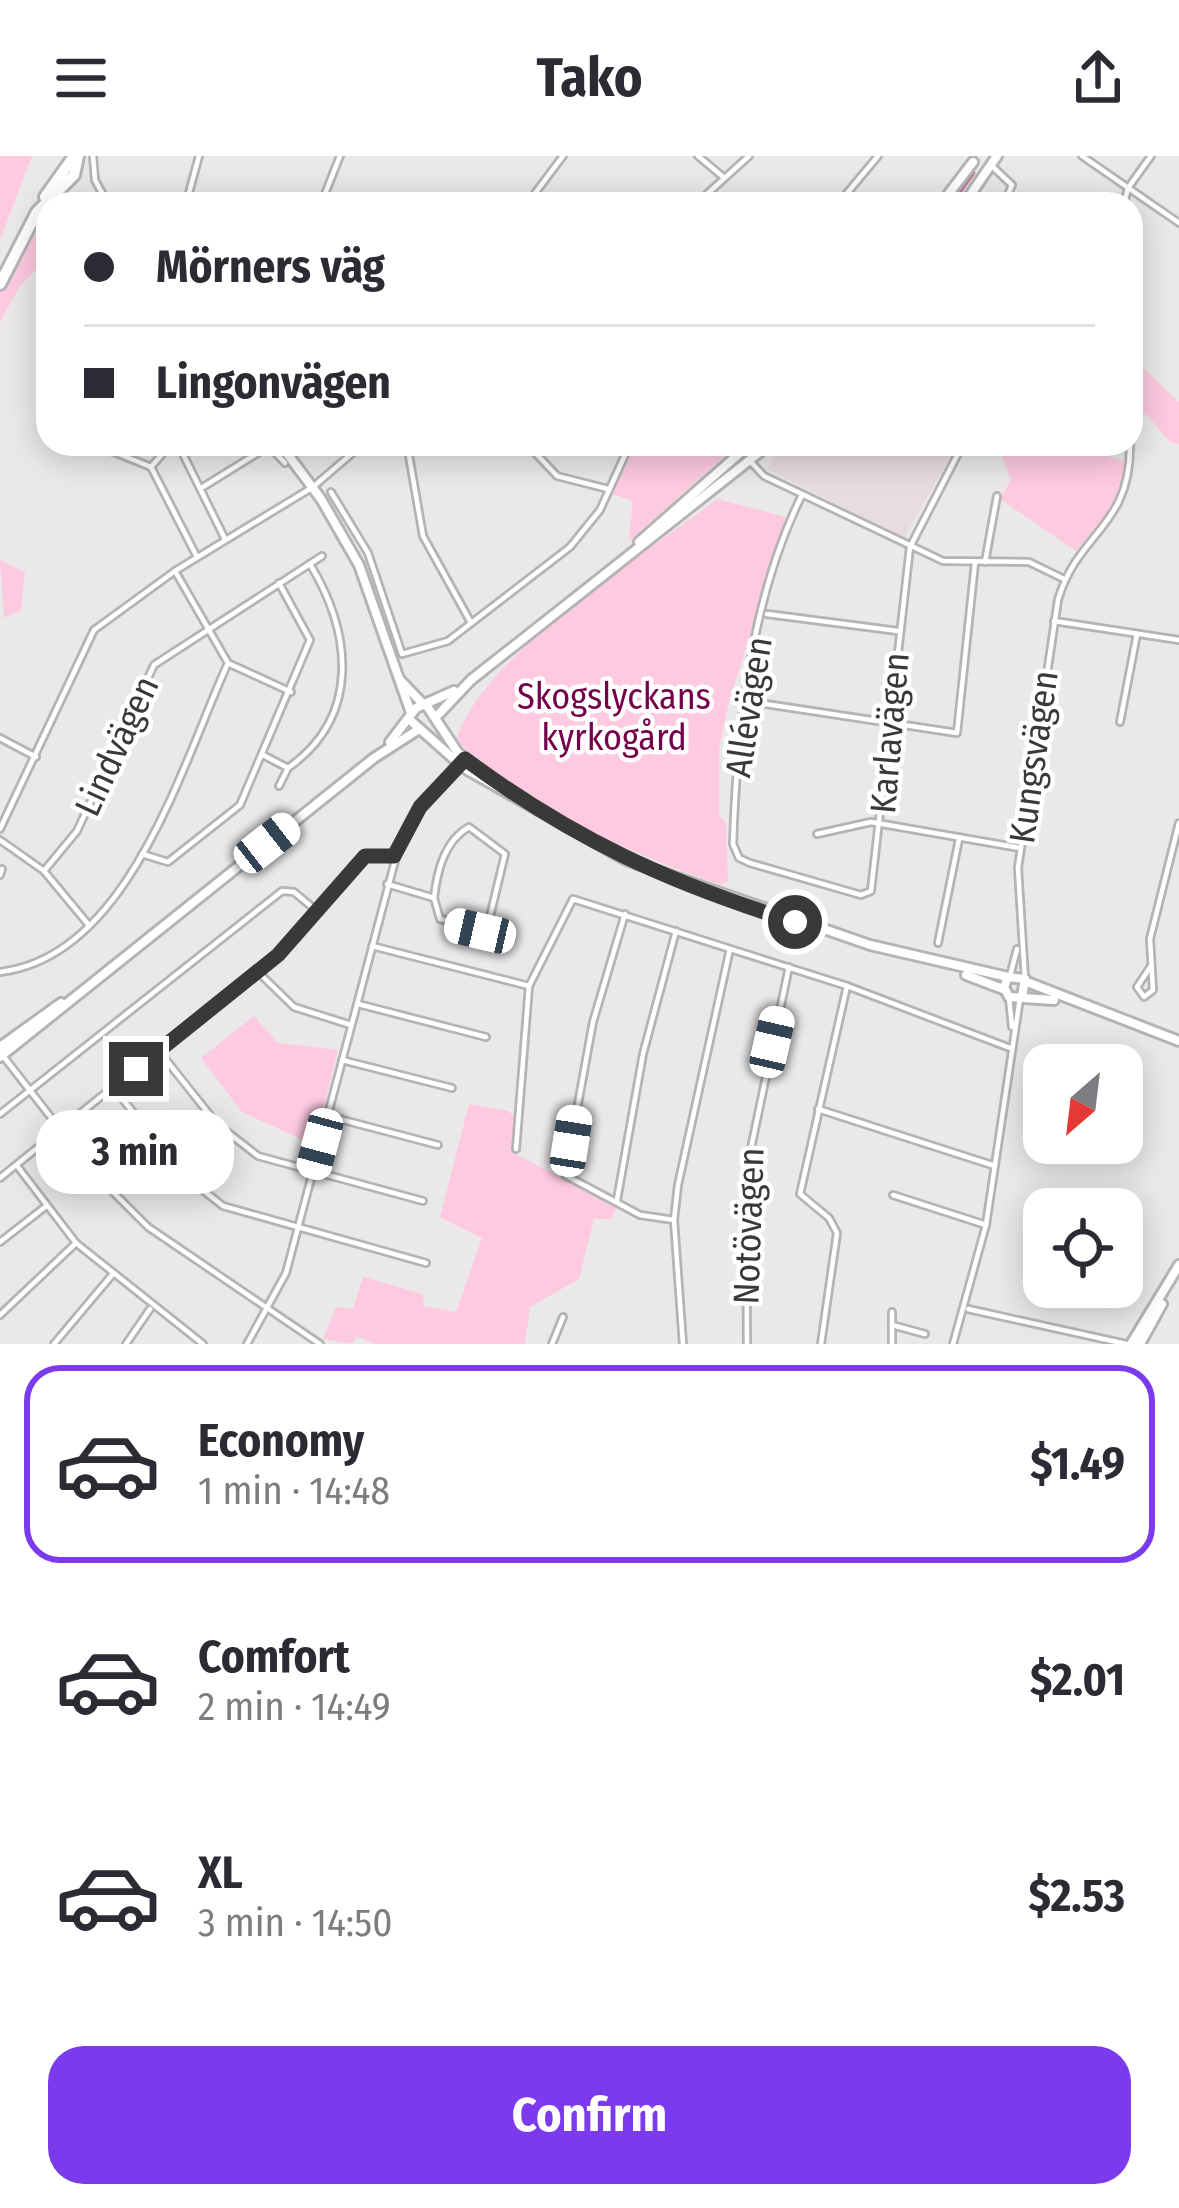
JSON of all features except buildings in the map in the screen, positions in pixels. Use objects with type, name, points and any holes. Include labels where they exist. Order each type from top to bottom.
[{"type":"highway","points":[[54,192],[74,175],[75,156]]},
{"type":"highway","points":[[0,281],[36,216]]},
{"type":"main road","points":[[949,192],[973,159],[993,164],[973,192]]},
{"type":"main road","points":[[283,456],[313,487],[344,536],[370,594],[410,717],[463,762],[537,812],[626,860],[684,884],[937,964],[1021,998],[1096,1011]]},
{"type":"main road","points":[[593,583],[736,456]]},
{"type":"main road","points":[[374,758],[410,717],[471,680],[754,456]]},
{"type":"main road","points":[[392,667],[436,718],[463,762]]},
{"type":"main road","points":[[1,1053],[374,758],[421,731],[471,680]]},
{"type":"main road","points":[[937,964],[1026,981],[1177,1040]]},
{"type":"main road","points":[[1006,993],[1009,977]]},
{"type":"main road","points":[[1021,998],[1026,981]]},
{"type":"main road","points":[[1132,1344],[1179,1268]]},
{"type":"street","points":[[93,156],[102,192]]},
{"type":"street","points":[[189,192],[199,156]]},
{"type":"street","points":[[326,192],[340,156]]},
{"type":"street","points":[[536,192],[563,156]]},
{"type":"street","points":[[698,156],[722,176]]},
{"type":"street","points":[[707,192],[749,156]]},
{"type":"street","points":[[848,192],[878,156]]},
{"type":"street","points":[[1082,156],[1133,192]]},
{"type":"street","points":[[1126,192],[1151,156]]},
{"type":"street","points":[[993,164],[1011,183],[1009,192]]},
{"type":"street","points":[[1143,199],[1179,223]]},
{"type":"street","points":[[125,456],[151,466],[197,557]]},
{"type":"street","points":[[151,466],[162,456]]},
{"type":"street","points":[[182,456],[225,539]]},
{"type":"street","points":[[200,489],[254,456]]},
{"type":"street","points":[[280,456],[285,463]]},
{"type":"street","points":[[0,829],[94,630],[175,571],[313,487],[349,456]]},
{"type":"street","points":[[408,456],[423,536],[470,621]]},
{"type":"street","points":[[538,456],[557,476],[608,489]]},
{"type":"street","points":[[332,492],[355,530],[402,654],[448,641],[586,531],[624,456]]},
{"type":"street","points":[[748,456],[764,476],[944,561],[1029,562],[1064,579],[1120,506],[1129,484],[1130,456]]},
{"type":"street","name":"Karlavägen","points":[[735,853],[750,863],[861,896],[872,891],[883,824],[881,771],[910,547],[957,456]]},
{"type":"street","name":"Allévägen","points":[[735,853],[736,773],[744,701],[785,533],[802,495]]},
{"type":"street","points":[[985,563],[997,496]]},
{"type":"street","points":[[344,536],[355,530]]},
{"type":"street","name":"Lindvägen","points":[[44,871],[77,832],[149,672],[163,656],[322,556]]},
{"type":"street","points":[[744,701],[887,718],[957,733],[975,562]]},
{"type":"street","points":[[280,786],[288,767],[317,739],[346,670],[335,609],[310,564]]},
{"type":"street","points":[[175,571],[228,663],[291,692]]},
{"type":"street","name":"Kungsvägen","points":[[1009,977],[1018,938],[1020,848],[1064,579]]},
{"type":"street","points":[[142,854],[167,862],[240,806],[310,640],[279,583]]},
{"type":"street","points":[[764,614],[898,631]]},
{"type":"street","points":[[1054,621],[1179,640]]},
{"type":"street","points":[[1120,722],[1137,634]]},
{"type":"street","points":[[0,971],[40,962],[121,895],[228,663]]},
{"type":"street","points":[[0,738],[36,757]]},
{"type":"street","points":[[263,755],[288,767]]},
{"type":"street","points":[[247,1344],[286,1273],[394,856],[420,807],[463,762]]},
{"type":"street","points":[[1151,966],[1137,986],[1144,998],[1154,990],[1150,939],[1179,823]]},
{"type":"street","points":[[817,835],[883,824],[1020,848]]},
{"type":"street","points":[[469,827],[505,854],[487,929],[440,920],[434,898],[440,867],[462,830],[469,827]]},
{"type":"street","points":[[938,943],[959,839]]},
{"type":"street","points":[[0,840],[44,871],[88,924]]},
{"type":"street","points":[[0,1178],[257,971],[318,912],[365,856],[394,856]]},
{"type":"street","points":[[387,884],[434,898]]},
{"type":"street","points":[[0,1114],[282,891],[294,892],[318,912]]},
{"type":"street","points":[[516,1149],[530,986],[571,900],[847,986],[1010,1048]]},
{"type":"street","points":[[625,914],[593,1022],[565,1175],[640,1215],[674,1220]]},
{"type":"street","points":[[617,1202],[643,1054],[676,931]]},
{"type":"street","name":"Kungsvägen","points":[[1018,938],[1026,981]]},
{"type":"street","points":[[371,946],[530,986]]},
{"type":"street","points":[[683,1344],[674,1220],[682,1158],[730,949]]},
{"type":"street","name":"Notövägen","points":[[747,1344],[746,1172],[789,967]]},
{"type":"street","points":[[257,971],[294,1007],[351,1025]]},
{"type":"street","points":[[821,1344],[837,1233],[829,1218],[800,1194],[847,986]]},
{"type":"street","points":[[1006,993],[1012,1031]]},
{"type":"street","points":[[952,1344],[986,1225],[1012,1031],[1021,998]]},
{"type":"street","points":[[357,1004],[486,1037]]},
{"type":"street","points":[[159,1051],[229,1137],[258,1156],[423,1201]]},
{"type":"street","points":[[1,1053],[59,1130],[148,1227],[320,1344]]},
{"type":"street","points":[[342,1060],[452,1088]]},
{"type":"street","points":[[113,1087],[205,1195],[241,1214],[426,1263]]},
{"type":"street","points":[[818,1109],[995,1166]]},
{"type":"street","points":[[328,1116],[438,1145]]},
{"type":"street","points":[[17,1166],[76,1243],[203,1344]]},
{"type":"street","points":[[893,1195],[986,1225]]},
{"type":"street","points":[[0,1242],[45,1207]]},
{"type":"street","points":[[0,1316],[76,1243]]},
{"type":"street","points":[[54,1344],[112,1275]]},
{"type":"street","points":[[126,1344],[151,1307]]},
{"type":"street","points":[[966,1308],[1132,1344]]},
{"type":"street","points":[[892,1312],[892,1344]]},
{"type":"street","points":[[553,1344],[563,1317]]},
{"type":"street","points":[[892,1325],[925,1334]]},
{"type":"street","points":[[186,1344],[191,1336]]},
{"type":"shaded area","points":[[776,456],[950,456],[904,538],[766,469]]},
{"type":"green space","points":[[0,156],[32,156],[0,240]]},
{"type":"green space","points":[[36,233],[36,269],[20,286],[0,322],[0,291]]},
{"type":"green space","points":[[1143,368],[1179,402],[1179,444],[1170,442],[1143,415]]},
{"type":"green space","points":[[630,456],[725,456],[629,541],[633,501],[612,494]]},
{"type":"green space","points":[[1002,456],[1108,456],[1125,462],[1116,499],[1076,551],[1000,499],[1011,480]]},
{"type":"green space","name":"Skogslyckans kyrkogård","points":[[717,499],[786,517],[719,750],[719,815],[726,823],[728,881],[722,885],[579,826],[509,785],[457,739],[472,707],[531,641]]},
{"type":"green space","points":[[0,560],[25,572],[21,610],[4,618]]},
{"type":"green space","points":[[254,1016],[278,1043],[338,1050],[314,1145],[242,1112],[201,1058]]},
{"type":"green space","points":[[469,1104],[509,1111],[515,1118],[512,1146],[517,1155],[618,1206],[611,1219],[594,1219],[579,1279],[530,1307],[525,1344],[375,1344],[357,1336],[352,1344],[323,1339],[336,1307],[353,1309],[363,1277],[423,1294],[424,1306],[456,1312],[482,1238],[440,1217]]},
{"type":"waterway","points":[[961,192],[974,173]]},
{"type":"route","points":[[136,1069],[278,955],[365,856],[394,856],[420,807],[465,759],[562,828],[626,860],[795,922]]}]
